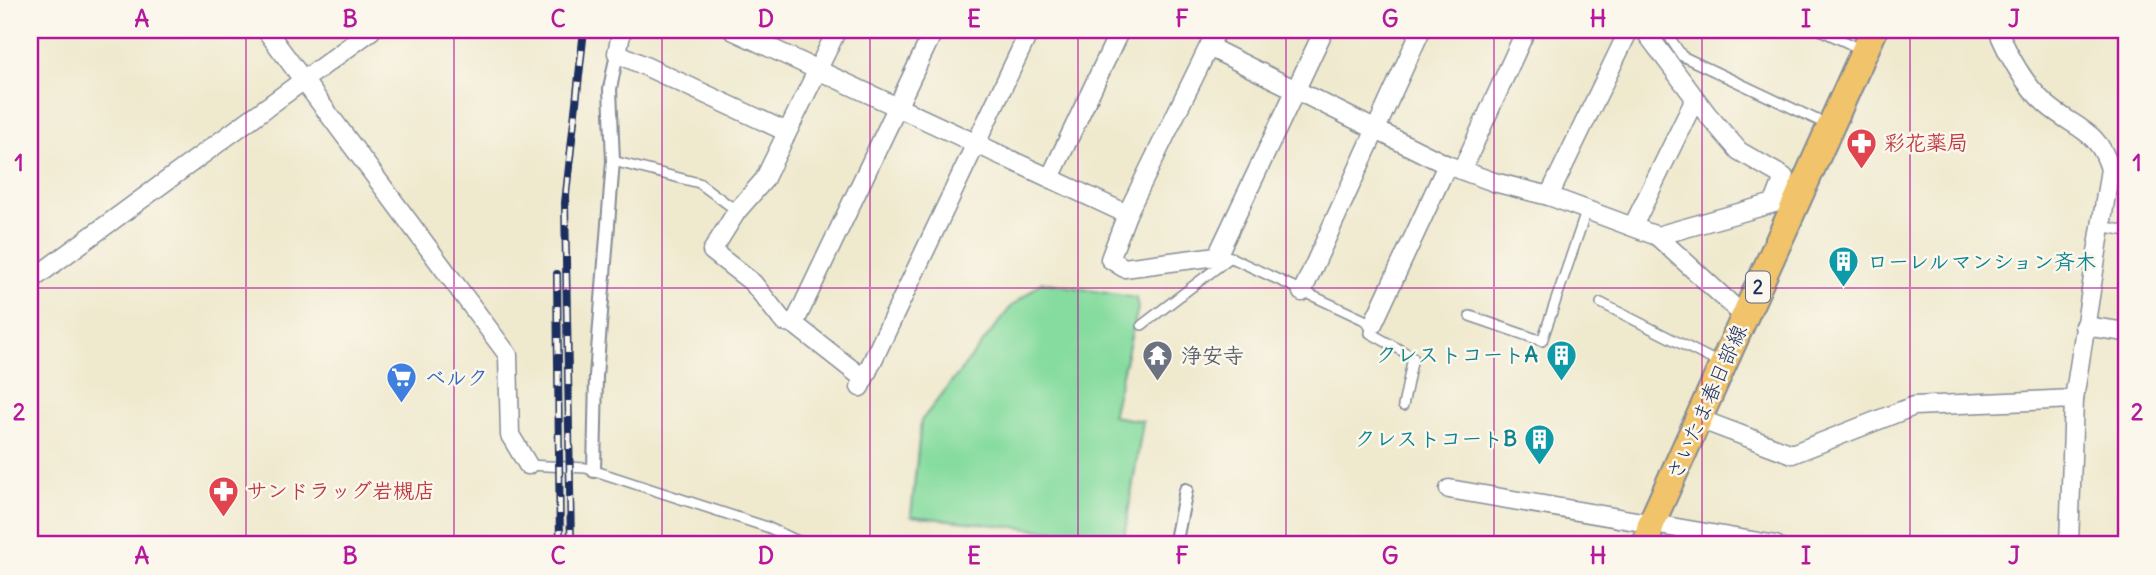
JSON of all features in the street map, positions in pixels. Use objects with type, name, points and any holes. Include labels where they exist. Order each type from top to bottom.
[{"type":"main road","name":"さいたま春日部線","points":[[1649,535],[1869,40]]},
{"type":"street","points":[[266,30],[508,355],[510,435],[528,465]]},
{"type":"street","points":[[30,281],[372,30]]},
{"type":"street","points":[[594,471],[596,376],[613,160],[610,89],[622,30]]},
{"type":"street","points":[[732,30],[755,35],[818,69],[1127,214]]},
{"type":"street","points":[[836,30],[764,180],[737,211],[712,251],[753,283],[783,321],[793,324],[862,383],[1030,30]]},
{"type":"street","points":[[793,324],[934,30]]},
{"type":"street","points":[[1050,178],[1120,30]]},
{"type":"street","points":[[1217,30],[1127,214],[1110,259],[1125,268],[1225,255],[1324,30]]},
{"type":"street","points":[[1302,292],[1421,30]]},
{"type":"street","points":[[1373,324],[1526,30]]},
{"type":"street","points":[[1549,196],[1629,30]]},
{"type":"street","points":[[1644,30],[1695,99],[1739,150],[1784,177],[1774,203],[1657,236]]},
{"type":"street","points":[[1998,30],[2035,94],[2080,126],[2105,152],[2109,185],[2074,399],[2069,545]]},
{"type":"street","points":[[1209,47],[1455,167],[1494,182],[1549,196],[1657,236],[1745,317]]},
{"type":"street","points":[[617,53],[787,132]]},
{"type":"street","points":[[1633,226],[1695,99]]},
{"type":"street","points":[[2084,326],[2126,332]]},
{"type":"street","points":[[1699,419],[1792,454],[1914,405],[2074,399]]},
{"type":"street","points":[[1449,489],[1649,535],[1776,545]]},
{"type":"street","points":[[1175,545],[1186,490]]},
{"type":"lane","points":[[1675,30],[1670,38],[1682,56],[1831,126]]},
{"type":"lane","points":[[1820,30],[1869,40]]},
{"type":"lane","points":[[613,160],[699,183],[737,211]]},
{"type":"lane","points":[[1470,316],[1542,341],[1587,209]]},
{"type":"lane","points":[[2102,226],[2126,231]]},
{"type":"lane","points":[[1142,325],[1225,255],[1373,324],[1370,333],[1413,357],[1403,406]]},
{"type":"lane","points":[[1601,303],[1723,365]]},
{"type":"lane","points":[[528,465],[594,471],[767,527],[807,545]]},
{"type":"green space","points":[[1042,282],[1136,298],[1138,308],[1112,416],[1143,421],[1124,539],[911,516],[921,421],[1011,307]]},
{"type":"railway","points":[[571,545],[565,203],[584,30]]},
{"type":"railway","points":[[557,274],[560,545]]},
{"type":"place","name":"彩花薬局","points":[[1861,170]]},
{"type":"place","name":"ローレルマンション斉木","points":[[1844,289]]},
{"type":"place","name":"クレストコートA","points":[[1561,382]]},
{"type":"place","name":"浄安寺","points":[[1158,383]]},
{"type":"place","name":"ベルク","points":[[402,405]]},
{"type":"place","name":"クレストコートB","points":[[1540,466]]},
{"type":"place","name":"サンドラッグ岩槻店","points":[[223,518]]}]
